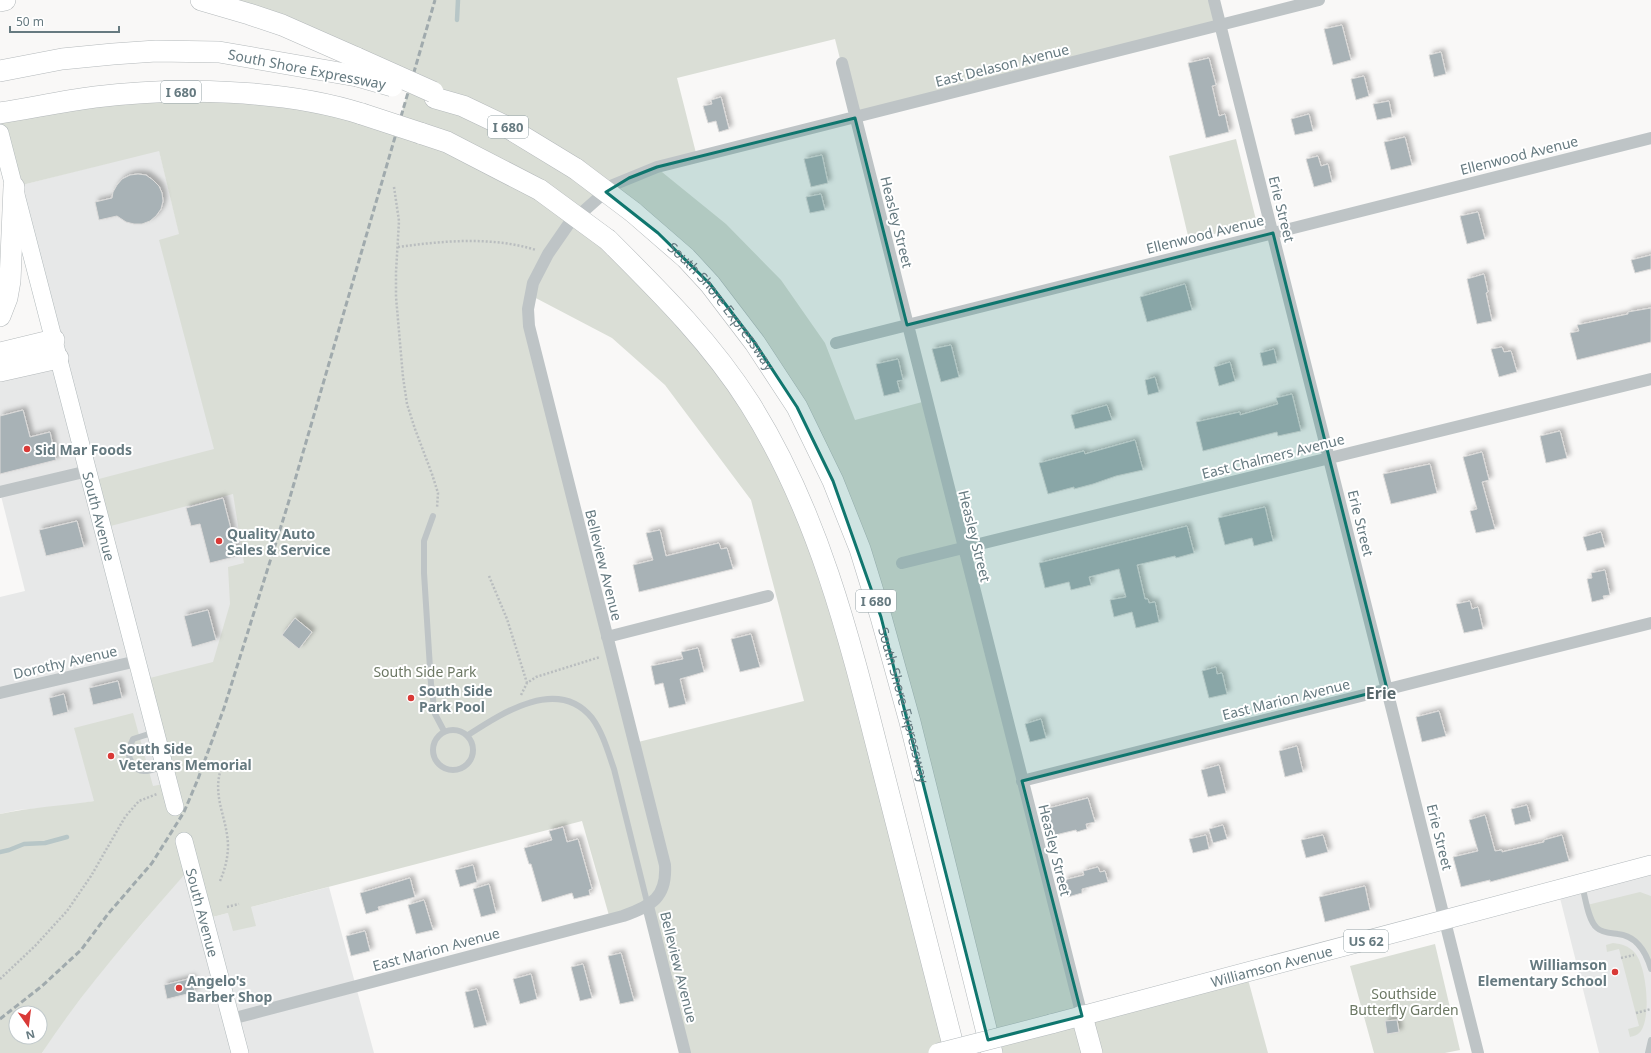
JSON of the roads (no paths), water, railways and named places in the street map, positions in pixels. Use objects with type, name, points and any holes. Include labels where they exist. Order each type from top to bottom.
[{"type":"highway","points":[[0,1],[5,0]]},
{"type":"highway","points":[[201,0],[282,25],[357,67]]},
{"type":"highway","name":"South Shore Expressway","points":[[0,71],[62,59],[156,51],[219,52],[357,67],[463,106],[507,127],[556,155],[633,212],[686,258],[710,284],[755,343],[797,407],[833,481],[860,549],[881,617],[910,722],[992,1053]]},
{"type":"highway","name":"I 680","points":[[3,114],[46,104],[145,92],[253,94],[299,100],[348,109],[447,142],[540,190],[608,240],[679,311],[705,341],[749,402],[796,488],[826,564],[849,639],[955,1053]]},
{"type":"highway","points":[[0,316],[8,298],[10,281],[12,178]]},
{"type":"highway","points":[[0,353],[56,349]]},
{"type":"highway","points":[[0,372],[56,349]]},
{"type":"highway","points":[[1082,1016],[1092,1053]]},
{"type":"main road","name":"South Avenue","points":[[0,133],[173,799]]},
{"type":"main road","name":"South Avenue","points":[[184,841],[240,1053]]},
{"type":"main road","name":"Williamson Avenue","points":[[938,1053],[1651,865]]},
{"type":"street","name":"Erie Street","points":[[1214,0],[1445,920],[1475,1052]]},
{"type":"street","name":"East Delason Avenue","points":[[692,159],[1319,0]]},
{"type":"street","name":"Heasley Street","points":[[842,63],[962,548],[1082,1016]]},
{"type":"street","name":"Ellenwood Avenue","points":[[836,343],[1651,138]]},
{"type":"street","name":"Belleview Avenue","points":[[685,1053],[648,906],[657,897],[664,886],[665,865],[529,326],[528,309],[533,283],[548,254],[568,225],[613,186],[657,167],[692,159]]},
{"type":"street","name":"East Chalmers Avenue","points":[[902,563],[1651,379]]},
{"type":"street","points":[[0,492],[88,471]]},
{"type":"street","points":[[607,637],[768,596]]},
{"type":"street","name":"East Marion Avenue","points":[[1022,781],[1651,623]]},
{"type":"street","name":"Dorothy Avenue","points":[[0,693],[137,661]]},
{"type":"street","name":"East Marion Avenue","points":[[231,1019],[624,916],[648,906]]},
{"type":"lane","points":[[433,516],[424,541],[424,573],[431,684],[435,714],[444,731]]},
{"type":"lane","points":[[468,735],[497,716],[521,705],[546,699],[561,700],[584,710],[592,719],[607,748],[614,769],[648,906]]},
{"type":"lane","points":[[457,729],[468,735],[474,748],[474,755],[466,766],[453,770],[446,769],[440,766],[436,761],[433,754],[434,741],[444,731],[457,729]]},
{"type":"lane","points":[[156,732],[134,739],[129,748],[130,757],[132,763],[137,769],[144,772],[165,767]]},
{"type":"lane","points":[[1582,884],[1591,920],[1597,928],[1607,933],[1622,934],[1633,939],[1644,952],[1651,969]]},
{"type":"lane","points":[[1648,1053],[1651,1040]]},
{"type":"waterway","points":[[457,20],[458,0]]},
{"type":"waterway","points":[[0,852],[24,844],[45,843],[67,837]]},
{"type":"railway","points":[[0,1019],[42,986],[81,950],[108,914],[152,863],[184,812],[198,779],[224,708],[288,504],[435,0]]},
{"type":"place","name":"Sid Mar Foods","points":[[27,449]]},
{"type":"place","name":"Quality Auto Sales & Service","points":[[219,541]]},
{"type":"place","name":"South Side Park Pool","points":[[411,698]]},
{"type":"place","name":"South Side Veterans Memorial","points":[[111,756]]},
{"type":"place","name":"Williamson Elementary School","points":[[1615,972]]},
{"type":"place","name":"Angelo's Barber Shop","points":[[179,988]]},
{"type":"district","name":"Erie","points":[[1381,693]]},
{"type":"park label","name":"South Side Park","points":[[425,671]]},
{"type":"park label","name":"Southside Butterfly Garden","points":[[1404,1002]]}]
